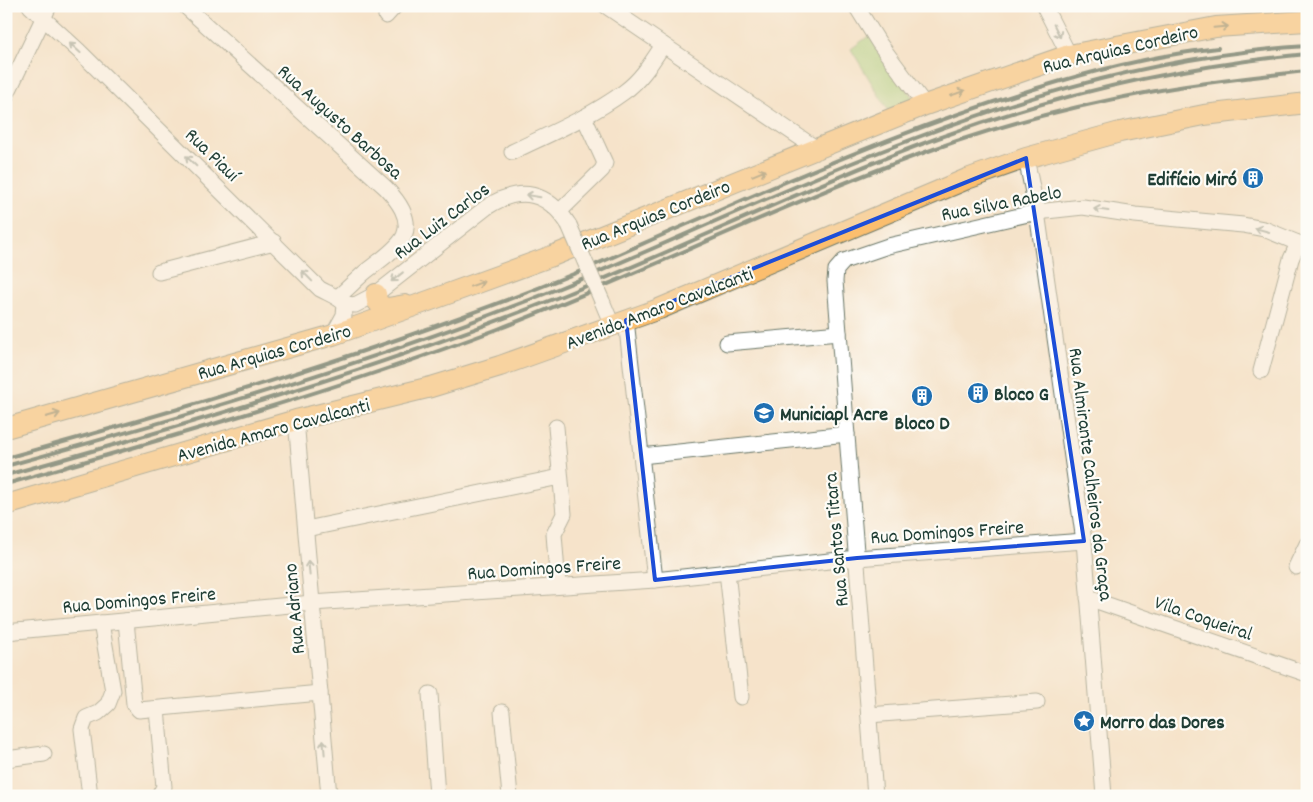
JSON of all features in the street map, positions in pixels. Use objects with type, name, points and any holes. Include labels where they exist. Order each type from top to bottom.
[{"type":"main road","name":"Rua Arquias Cordeiro","points":[[6,428],[333,335],[533,263],[925,105],[1070,55],[1216,27],[1307,20]]},
{"type":"main road","name":"Avenida Amaro Cavalcanti","points":[[6,505],[296,420],[431,387],[500,366],[659,309],[967,179],[1026,158],[1120,132],[1204,115],[1307,103]]},
{"type":"main road","points":[[376,294],[377,301],[381,306],[388,308],[431,300]]},
{"type":"street","name":"Rua Piauí","points":[[30,6],[46,12],[79,51],[320,289],[341,301]]},
{"type":"street","name":"Rua Augusto Barbosa","points":[[185,6],[386,188],[396,198],[403,211],[406,223],[404,236],[341,301]]},
{"type":"street","points":[[606,6],[817,149]]},
{"type":"street","points":[[856,6],[879,43],[925,105]]},
{"type":"street","points":[[1044,6],[1070,55]]},
{"type":"street","points":[[6,96],[46,12]]},
{"type":"street","points":[[512,152],[584,117],[624,92],[648,68],[663,45]]},
{"type":"street","points":[[560,211],[602,170],[605,162],[584,117]]},
{"type":"street","name":"Rua Almirante Calheiros da Graça","points":[[1026,158],[1037,212],[1084,541],[1104,796]]},
{"type":"street","name":"Rua Luiz Carlos","points":[[341,301],[355,305],[376,294],[496,201],[506,196],[534,196],[548,201],[560,211],[569,226],[602,301],[619,323],[641,456],[655,580]]},
{"type":"street","name":"Rua Silva Rabelo","points":[[835,281],[836,270],[844,261],[888,246],[1037,212],[1083,207],[1135,215],[1211,221],[1264,229],[1302,246]]},
{"type":"street","points":[[158,272],[274,242]]},
{"type":"street","points":[[1261,371],[1291,259],[1302,246]]},
{"type":"street","name":"Rua Santos Titara","points":[[835,281],[875,796]]},
{"type":"street","points":[[333,335],[344,315],[341,301]]},
{"type":"street","points":[[727,343],[839,333]]},
{"type":"street","name":"Rua Adriano","points":[[296,420],[329,796]]},
{"type":"street","points":[[556,427],[564,514],[554,534],[558,586]]},
{"type":"street","points":[[641,456],[847,434]]},
{"type":"street","points":[[306,529],[560,477]]},
{"type":"street","name":"Rua Domingos Freire","points":[[6,632],[312,603],[655,580],[857,558],[1084,541]]},
{"type":"street","points":[[1296,567],[1307,544]]},
{"type":"street","points":[[727,572],[741,697]]},
{"type":"street","name":"Vila Coqueiral","points":[[1088,598],[1307,674]]},
{"type":"street","points":[[126,620],[134,704],[140,710],[320,693]]},
{"type":"street","points":[[90,796],[82,729],[86,718],[108,704],[113,690],[101,623]]},
{"type":"street","points":[[430,694],[437,796]]},
{"type":"street","points":[[869,716],[1037,702]]},
{"type":"street","points":[[157,709],[164,787],[159,796]]},
{"type":"street","points":[[502,712],[510,796]]},
{"type":"street","points":[[6,759],[44,754]]},
{"type":"highlighted area","points":[[1026,158],[1084,541],[857,558],[655,580],[626,320]]},
{"type":"green space","points":[[870,35],[917,104],[891,115],[851,49]]},
{"type":"railway","points":[[6,466],[215,407],[422,340],[557,289],[848,165],[975,116],[1105,78],[1172,63],[1239,52],[1307,46]]},
{"type":"railway","points":[[6,458],[294,374],[436,326],[576,273],[682,226],[887,140],[1017,94],[1139,61],[1218,48]]},
{"type":"railway","points":[[6,475],[218,414],[427,346],[564,295],[844,175],[983,122],[1074,95],[1166,74],[1260,59],[1307,54]]},
{"type":"railway","points":[[6,484],[254,412],[437,351],[556,306],[841,184],[980,133],[1052,113],[1150,92],[1307,71]]},
{"type":"place","name":"Edifício Miró","points":[[1253,178]]},
{"type":"place","name":"Bloco G","points":[[978,393]]},
{"type":"place","name":"Bloco D","points":[[922,396]]},
{"type":"place","name":"Municiapl Acre","points":[[764,413]]},
{"type":"place","name":"Morro das Dores","points":[[1084,721]]}]
